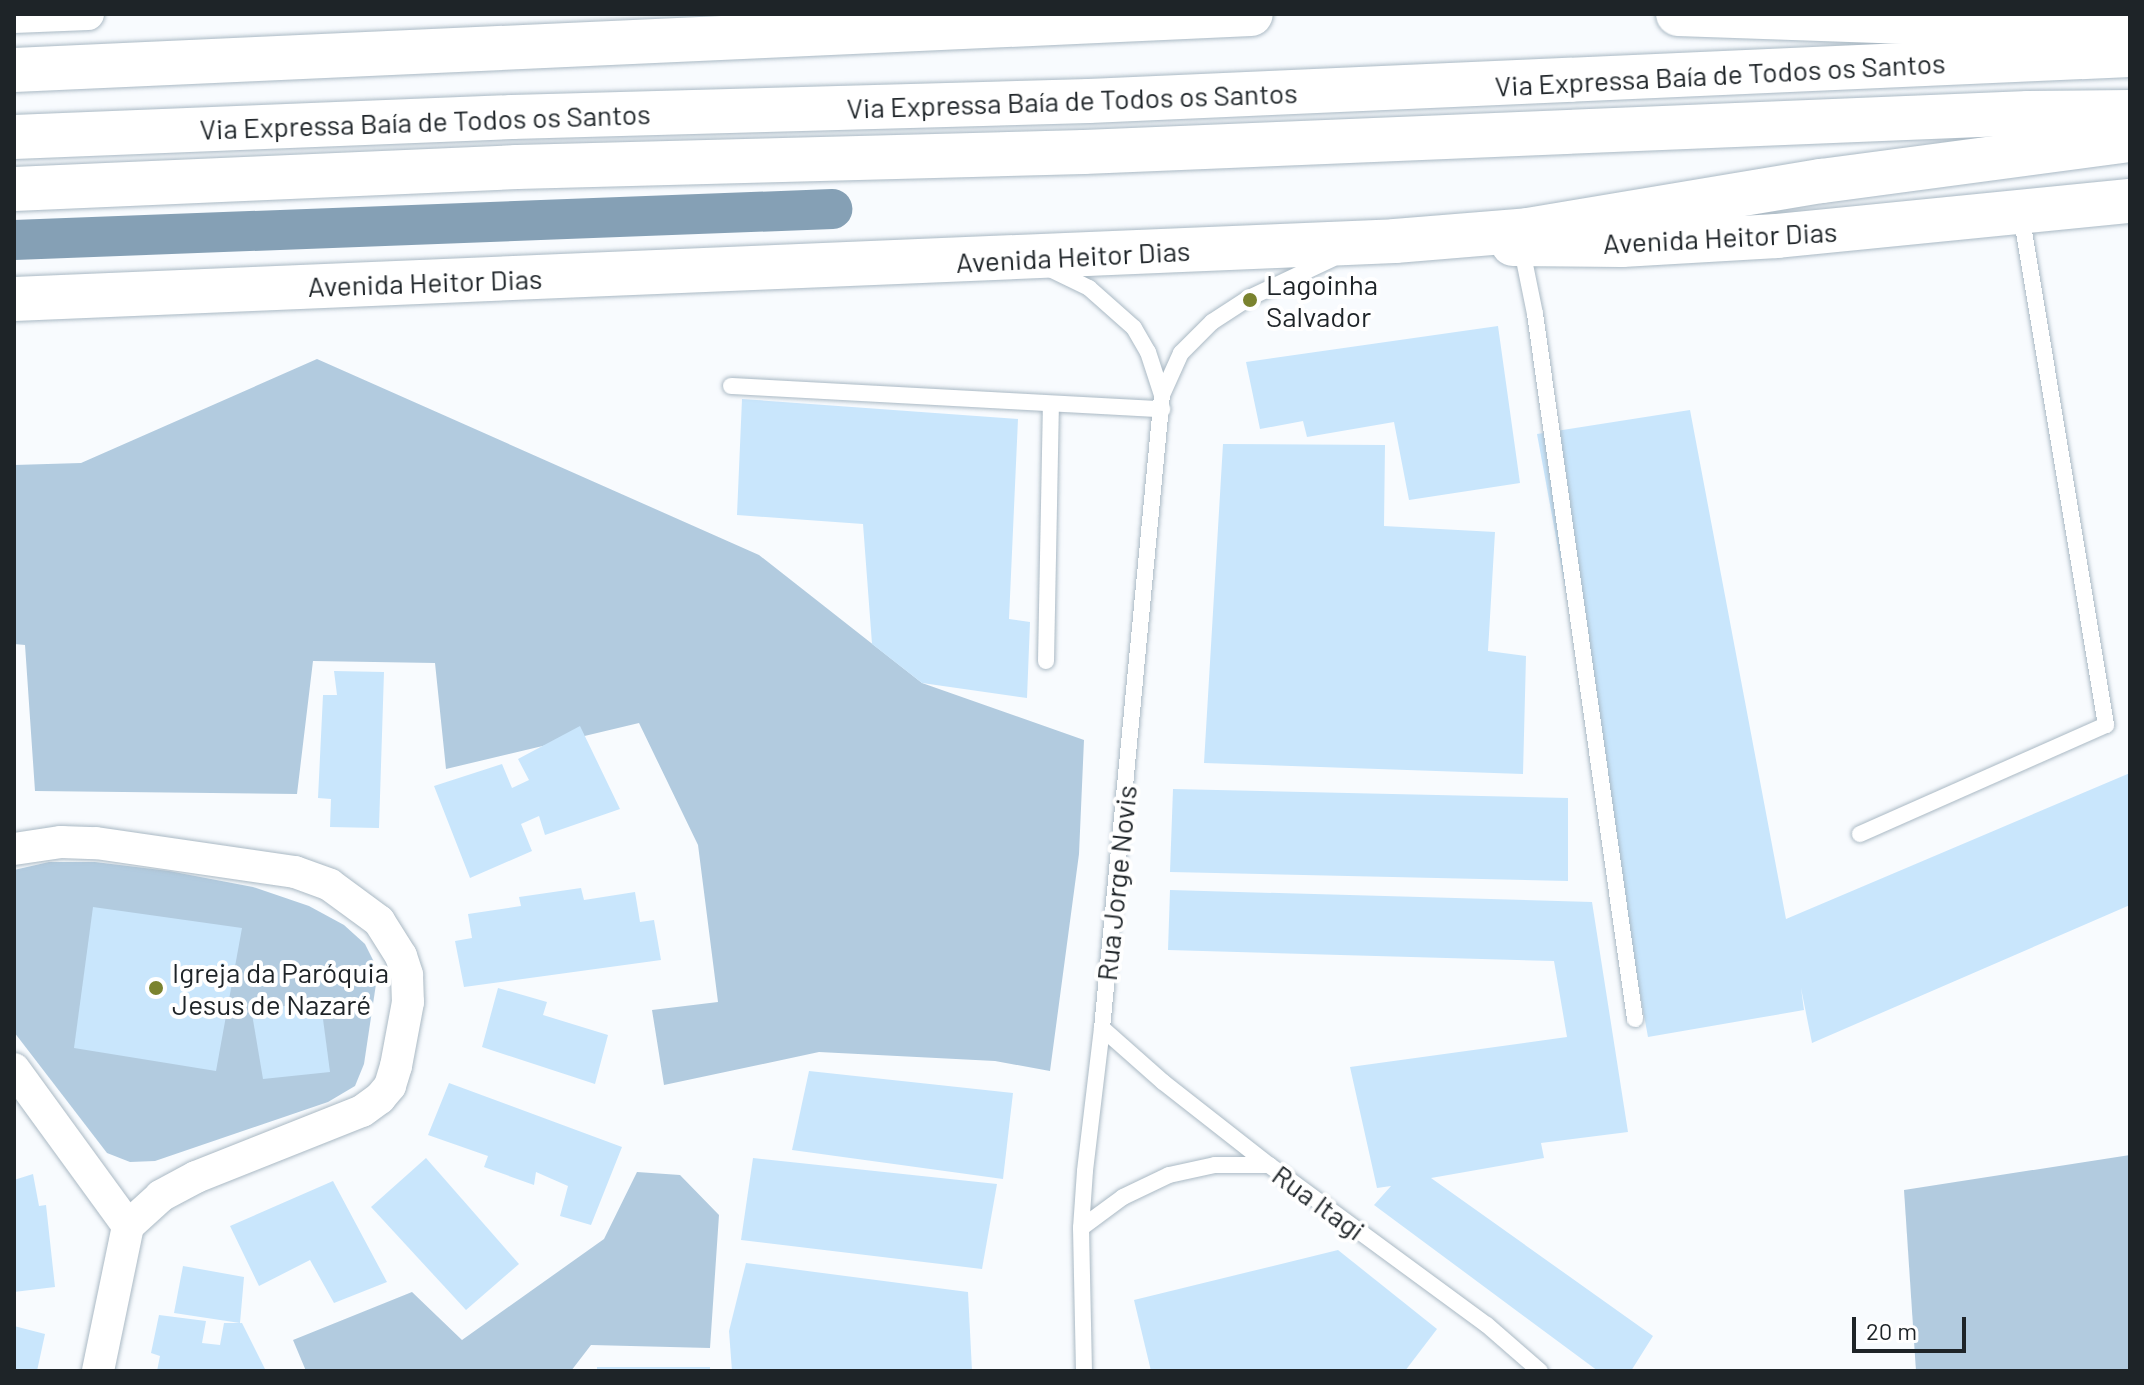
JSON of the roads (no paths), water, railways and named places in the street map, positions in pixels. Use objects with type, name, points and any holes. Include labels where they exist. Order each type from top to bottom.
[{"type":"main road","points":[[14,70],[1251,14]]},
{"type":"main road","points":[[1678,14],[1806,21],[2130,30]]},
{"type":"main road","name":"Via Expressa Baía de Todos os Santos","points":[[14,137],[512,117],[1089,101],[2130,55]]},
{"type":"main road","name":"Via Expressa Baía de Todos os Santos","points":[[14,189],[517,167],[1084,152],[2130,112]]},
{"type":"main road","points":[[1382,242],[1528,230],[1822,181],[2130,140]]},
{"type":"main road","name":"Avenida Heitor Dias","points":[[14,299],[1382,242],[1622,245],[1731,239],[2130,201]]},
{"type":"street","points":[[14,17],[88,14]]},
{"type":"street","points":[[883,14],[940,26]]},
{"type":"street","points":[[14,849],[61,842],[96,843],[295,872],[330,885],[379,921],[397,947],[407,975],[408,1002],[396,1066],[390,1086],[380,1098],[362,1111],[196,1177],[161,1196],[128,1226],[98,1371]]},
{"type":"street","points":[[14,1069],[128,1226]]},
{"type":"lane","points":[[1860,834],[2106,725],[2021,212]]},
{"type":"lane","name":"Rua Jorge Novis","points":[[1084,1371],[1081,1228],[1162,402],[1181,353],[1212,322],[1277,283],[1382,242]]},
{"type":"lane","points":[[1521,244],[1535,314],[1635,1019]]},
{"type":"lane","name":"Rua Jorge Novis","points":[[1029,258],[1089,288],[1134,328],[1148,352],[1162,402]]},
{"type":"lane","points":[[731,386],[1051,405],[1162,402]]},
{"type":"lane","points":[[1046,661],[1051,405]]},
{"type":"lane","name":"Rua Itagi","points":[[1102,1028],[1163,1082],[1269,1165],[1487,1325],[1540,1371]]},
{"type":"lane","points":[[1081,1228],[1123,1197],[1169,1175],[1215,1165],[1269,1165]]},
{"type":"waterway","points":[[14,240],[832,209]]},
{"type":"place","name":"Lagoinha Salvador","points":[[1250,300]]},
{"type":"place","name":"Igreja da Paróquia Jesus de Nazaré","points":[[156,988]]}]
